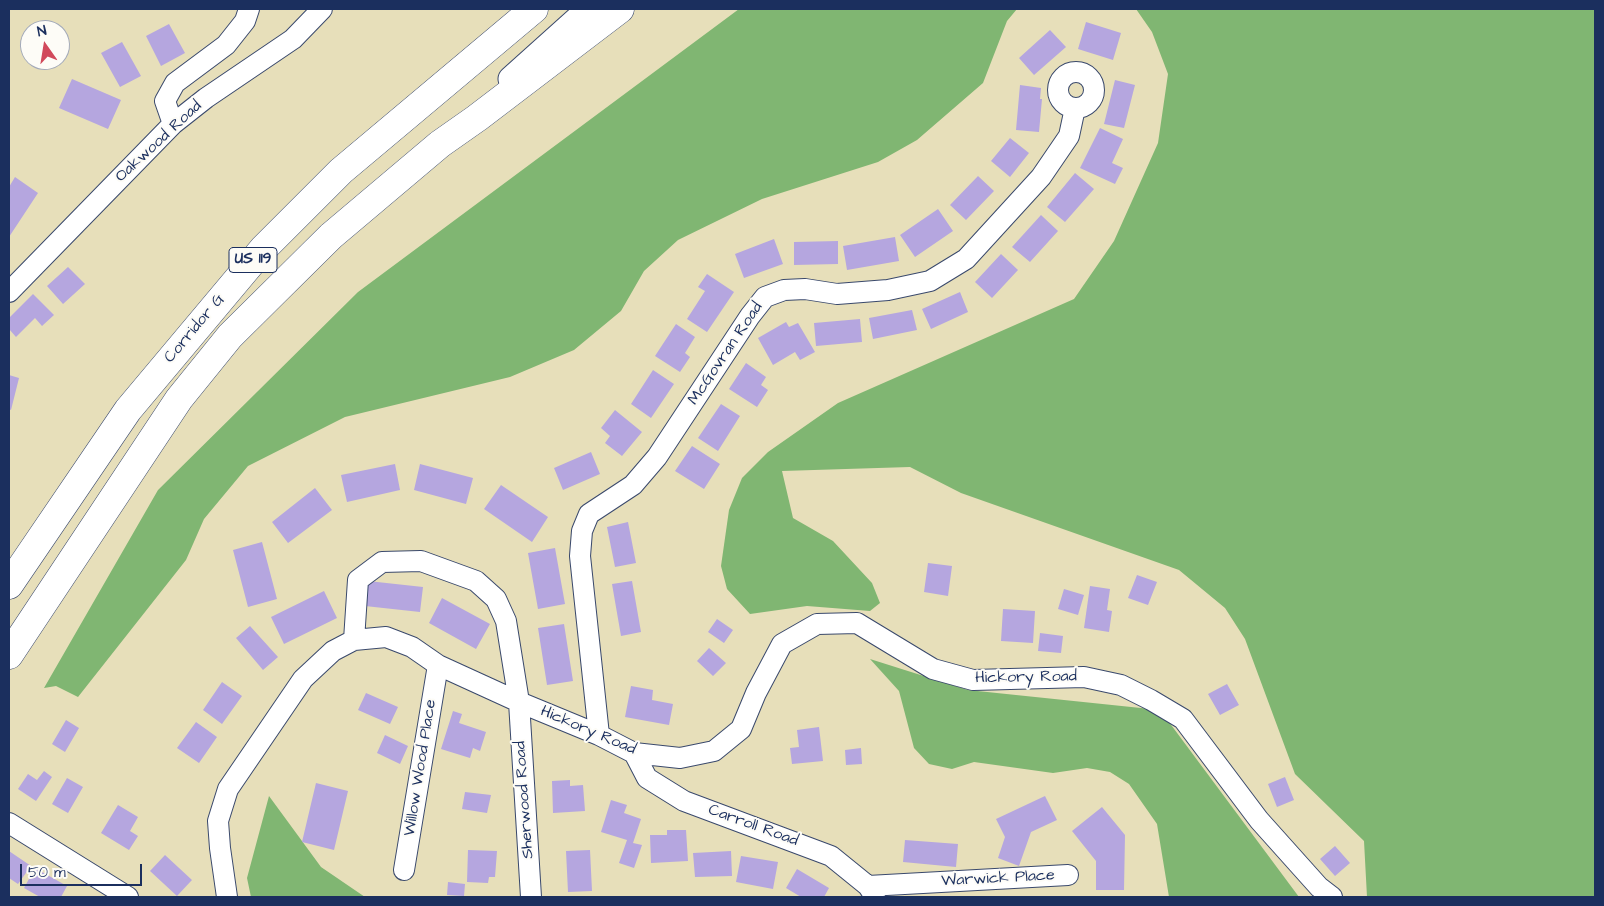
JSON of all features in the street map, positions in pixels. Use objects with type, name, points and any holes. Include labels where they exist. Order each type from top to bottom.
[{"type":"highway","name":"Corridor G","points":[[9,585],[128,410],[262,249],[341,171],[534,9]]},
{"type":"highway","name":"US 119","points":[[440,144],[620,9]]},
{"type":"highway","name":"Corridor G","points":[[9,655],[179,398],[230,336],[331,236],[440,144]]},
{"type":"main road","points":[[440,144],[589,9]]},
{"type":"street","points":[[173,124],[165,101],[175,83],[226,45],[244,22],[248,9]]},
{"type":"street","name":"Oakwood Road","points":[[9,292],[173,124],[206,98],[293,39],[322,9]]},
{"type":"street","name":"McGovran Road","points":[[599,735],[580,556],[582,531],[589,514],[633,485],[657,457],[750,316],[765,297],[784,290],[805,289],[837,294],[888,290],[930,280],[966,259],[1040,177],[1068,136],[1075,108]]},
{"type":"street","name":"Sherwood Road","points":[[354,640],[358,580],[382,562],[421,561],[476,581],[496,599],[506,621],[519,702],[531,897]]},
{"type":"street","name":"Hickory Road","points":[[227,897],[218,821],[228,789],[303,678],[333,651],[354,640],[386,637],[412,647],[438,665],[519,702],[599,735],[634,753],[680,758],[714,751],[741,729],[756,693],[782,644],[817,624],[857,624],[933,669],[973,680],[1084,677],[1121,685],[1151,700],[1183,719],[1259,820],[1323,894]]},
{"type":"street","name":"Willow Wood Place","points":[[404,870],[438,665]]},
{"type":"street","name":"Carroll Road","points":[[634,753],[647,778],[684,801],[831,856],[871,892]]},
{"type":"street","points":[[9,823],[128,897]]},
{"type":"street","name":"Warwick Place","points":[[871,892],[1068,875]]},
{"type":"green space","points":[[739,9],[1017,9],[1007,21],[983,83],[917,140],[878,162],[762,199],[678,240],[644,271],[621,311],[574,350],[510,377],[345,417],[248,466],[204,519],[186,560],[78,697],[56,686],[44,688],[158,490],[358,292]]},
{"type":"green space","points":[[1136,9],[1595,9],[1595,897],[1367,897],[1364,841],[1295,774],[1245,639],[1225,608],[1179,570],[961,493],[910,467],[782,471],[793,518],[833,541],[872,583],[880,603],[870,611],[807,606],[750,614],[727,589],[721,566],[729,510],[742,478],[768,452],[838,403],[1074,299],[1114,241],[1158,143],[1168,74],[1152,32]]},
{"type":"green space","points":[[870,659],[968,690],[1160,710],[1299,897],[1169,897],[1157,824],[1129,784],[1110,772],[1087,768],[1053,773],[974,762],[952,769],[929,764],[914,748],[899,691]]},
{"type":"green space","points":[[269,796],[321,867],[365,897],[251,897],[247,878]]},
{"type":"building","points":[[1086,22],[1121,33],[1113,60],[1078,49]]},
{"type":"building","points":[[169,24],[185,53],[161,66],[146,36]]},
{"type":"building","points":[[1050,30],[1066,47],[1034,75],[1019,58]]},
{"type":"building","points":[[122,42],[141,76],[120,87],[101,53]]},
{"type":"building","points":[[72,79],[121,100],[108,129],[59,108]]},
{"type":"building","points":[[1115,80],[1135,85],[1124,128],[1104,124]]},
{"type":"building","points":[[1020,85],[1041,88],[1039,132],[1016,130]]},
{"type":"building","points":[[1100,128],[1123,139],[1112,163],[1123,168],[1115,184],[1080,168]]},
{"type":"building","points":[[1010,138],[1029,153],[1010,177],[991,161]]},
{"type":"building","points":[[1075,173],[1094,189],[1065,222],[1047,207]]},
{"type":"building","points":[[978,176],[994,191],[966,220],[950,205]]},
{"type":"building","points":[[15,177],[38,193],[9,237],[9,187]]},
{"type":"building","points":[[938,209],[953,231],[915,257],[900,235]]},
{"type":"building","points":[[1041,215],[1058,231],[1030,262],[1012,247]]},
{"type":"building","points":[[895,237],[899,261],[847,270],[843,246]]},
{"type":"building","points":[[774,239],[783,264],[744,278],[735,254]]},
{"type":"building","points":[[838,241],[838,264],[794,265],[794,242]]},
{"type":"building","points":[[1001,254],[1018,270],[992,298],[975,282]]},
{"type":"building","points":[[68,267],[85,284],[63,304],[47,286]]},
{"type":"building","points":[[707,274],[734,292],[707,332],[687,319],[705,291],[698,287]]},
{"type":"building","points":[[960,292],[968,312],[931,329],[922,309]]},
{"type":"building","points":[[33,294],[54,315],[42,326],[35,318],[16,337],[9,329],[9,318]]},
{"type":"building","points":[[912,310],[917,330],[873,339],[869,318]]},
{"type":"building","points":[[860,319],[862,342],[816,346],[814,323]]},
{"type":"building","points":[[786,322],[789,327],[798,323],[815,352],[800,360],[795,352],[773,365],[758,338]]},
{"type":"building","points":[[676,324],[695,337],[685,353],[690,357],[680,372],[655,356]]},
{"type":"building","points":[[746,363],[766,377],[761,385],[768,390],[757,407],[729,389]]},
{"type":"building","points":[[653,370],[674,384],[651,418],[631,404]]},
{"type":"building","points":[[9,375],[19,378],[11,410],[9,409]]},
{"type":"building","points":[[721,404],[740,416],[718,451],[698,438]]},
{"type":"building","points":[[615,410],[642,432],[622,456],[605,443],[610,436],[601,428]]},
{"type":"building","points":[[692,446],[720,464],[704,489],[675,471]]},
{"type":"building","points":[[591,452],[600,474],[563,490],[554,468]]},
{"type":"building","points":[[395,464],[400,490],[347,502],[341,475]]},
{"type":"building","points":[[420,464],[473,478],[466,504],[414,490]]},
{"type":"building","points":[[501,485],[548,517],[532,542],[484,509]]},
{"type":"building","points":[[315,488],[332,510],[288,543],[272,522]]},
{"type":"building","points":[[628,522],[636,563],[615,567],[607,527]]},
{"type":"building","points":[[262,542],[277,599],[248,607],[233,550]]},
{"type":"building","points":[[555,548],[565,604],[538,609],[528,553]]},
{"type":"building","points":[[928,563],[952,566],[948,596],[924,592]]},
{"type":"building","points":[[1137,575],[1157,582],[1148,605],[1128,598]]},
{"type":"building","points":[[368,581],[423,587],[420,612],[365,606]]},
{"type":"building","points":[[632,581],[641,632],[621,636],[612,584]]},
{"type":"building","points":[[1090,586],[1110,589],[1107,610],[1112,611],[1109,632],[1084,628]]},
{"type":"building","points":[[1064,589],[1084,595],[1078,615],[1058,609]]},
{"type":"building","points":[[324,591],[337,618],[284,644],[271,617]]},
{"type":"building","points":[[442,598],[490,624],[476,649],[429,623]]},
{"type":"building","points":[[1003,609],[1035,611],[1033,643],[1001,641]]},
{"type":"building","points":[[717,619],[733,630],[724,643],[708,632]]},
{"type":"building","points":[[564,624],[573,681],[547,685],[538,628]]},
{"type":"building","points":[[250,626],[278,657],[263,670],[236,638]]},
{"type":"building","points":[[1040,633],[1063,636],[1061,653],[1038,651]]},
{"type":"building","points":[[709,648],[726,663],[713,676],[697,661]]},
{"type":"building","points":[[222,682],[242,696],[222,724],[203,710]]},
{"type":"building","points":[[1227,684],[1239,705],[1220,715],[1208,694]]},
{"type":"building","points":[[631,686],[653,690],[652,700],[673,704],[669,725],[625,717]]},
{"type":"building","points":[[366,693],[398,707],[390,724],[358,710]]},
{"type":"building","points":[[453,711],[462,714],[459,723],[486,732],[480,751],[473,748],[470,758],[441,749]]},
{"type":"building","points":[[66,720],[79,728],[65,752],[52,744]]},
{"type":"building","points":[[196,722],[217,737],[199,763],[177,748]]},
{"type":"building","points":[[819,727],[823,761],[792,764],[790,748],[799,747],[797,730]]},
{"type":"building","points":[[385,735],[408,746],[400,764],[377,753]]},
{"type":"building","points":[[861,748],[862,764],[846,765],[845,750]]},
{"type":"building","points":[[44,771],[52,777],[36,801],[18,789],[28,774],[37,780]]},
{"type":"building","points":[[1285,777],[1294,800],[1277,807],[1268,784]]},
{"type":"building","points":[[67,778],[83,787],[68,813],[52,804]]},
{"type":"building","points":[[570,780],[570,786],[583,785],[585,811],[553,813],[552,781]]},
{"type":"building","points":[[316,783],[348,791],[334,850],[302,842]]},
{"type":"building","points":[[465,792],[491,795],[487,813],[462,809]]},
{"type":"building","points":[[1045,796],[1057,820],[1031,832],[1019,866],[998,858],[1005,837],[996,819]]},
{"type":"building","points":[[611,800],[627,805],[624,813],[641,819],[633,843],[642,845],[634,868],[619,863],[627,840],[601,832]]},
{"type":"building","points":[[118,805],[138,817],[130,831],[138,836],[129,850],[101,833]]},
{"type":"building","points":[[1102,807],[1125,835],[1124,890],[1096,890],[1096,861],[1072,831]]},
{"type":"building","points":[[667,830],[686,830],[688,861],[651,863],[650,835],[667,835]]},
{"type":"building","points":[[905,840],[958,844],[956,867],[903,862]]},
{"type":"building","points":[[1335,846],[1350,863],[1335,876],[1320,859]]},
{"type":"building","points":[[468,850],[497,851],[495,877],[489,877],[488,883],[467,882]]},
{"type":"building","points":[[590,850],[592,891],[568,892],[566,851]]},
{"type":"building","points":[[9,851],[31,866],[18,884],[9,878]]},
{"type":"building","points":[[731,851],[732,876],[695,877],[693,853]]},
{"type":"building","points":[[165,855],[192,880],[177,896],[150,871]]},
{"type":"building","points":[[741,856],[778,862],[773,889],[736,882]]},
{"type":"building","points":[[35,868],[67,886],[61,897],[40,897],[24,888]]},
{"type":"building","points":[[797,869],[829,888],[824,897],[801,897],[786,888]]},
{"type":"building","points":[[448,882],[465,884],[464,896],[447,895]]}]
